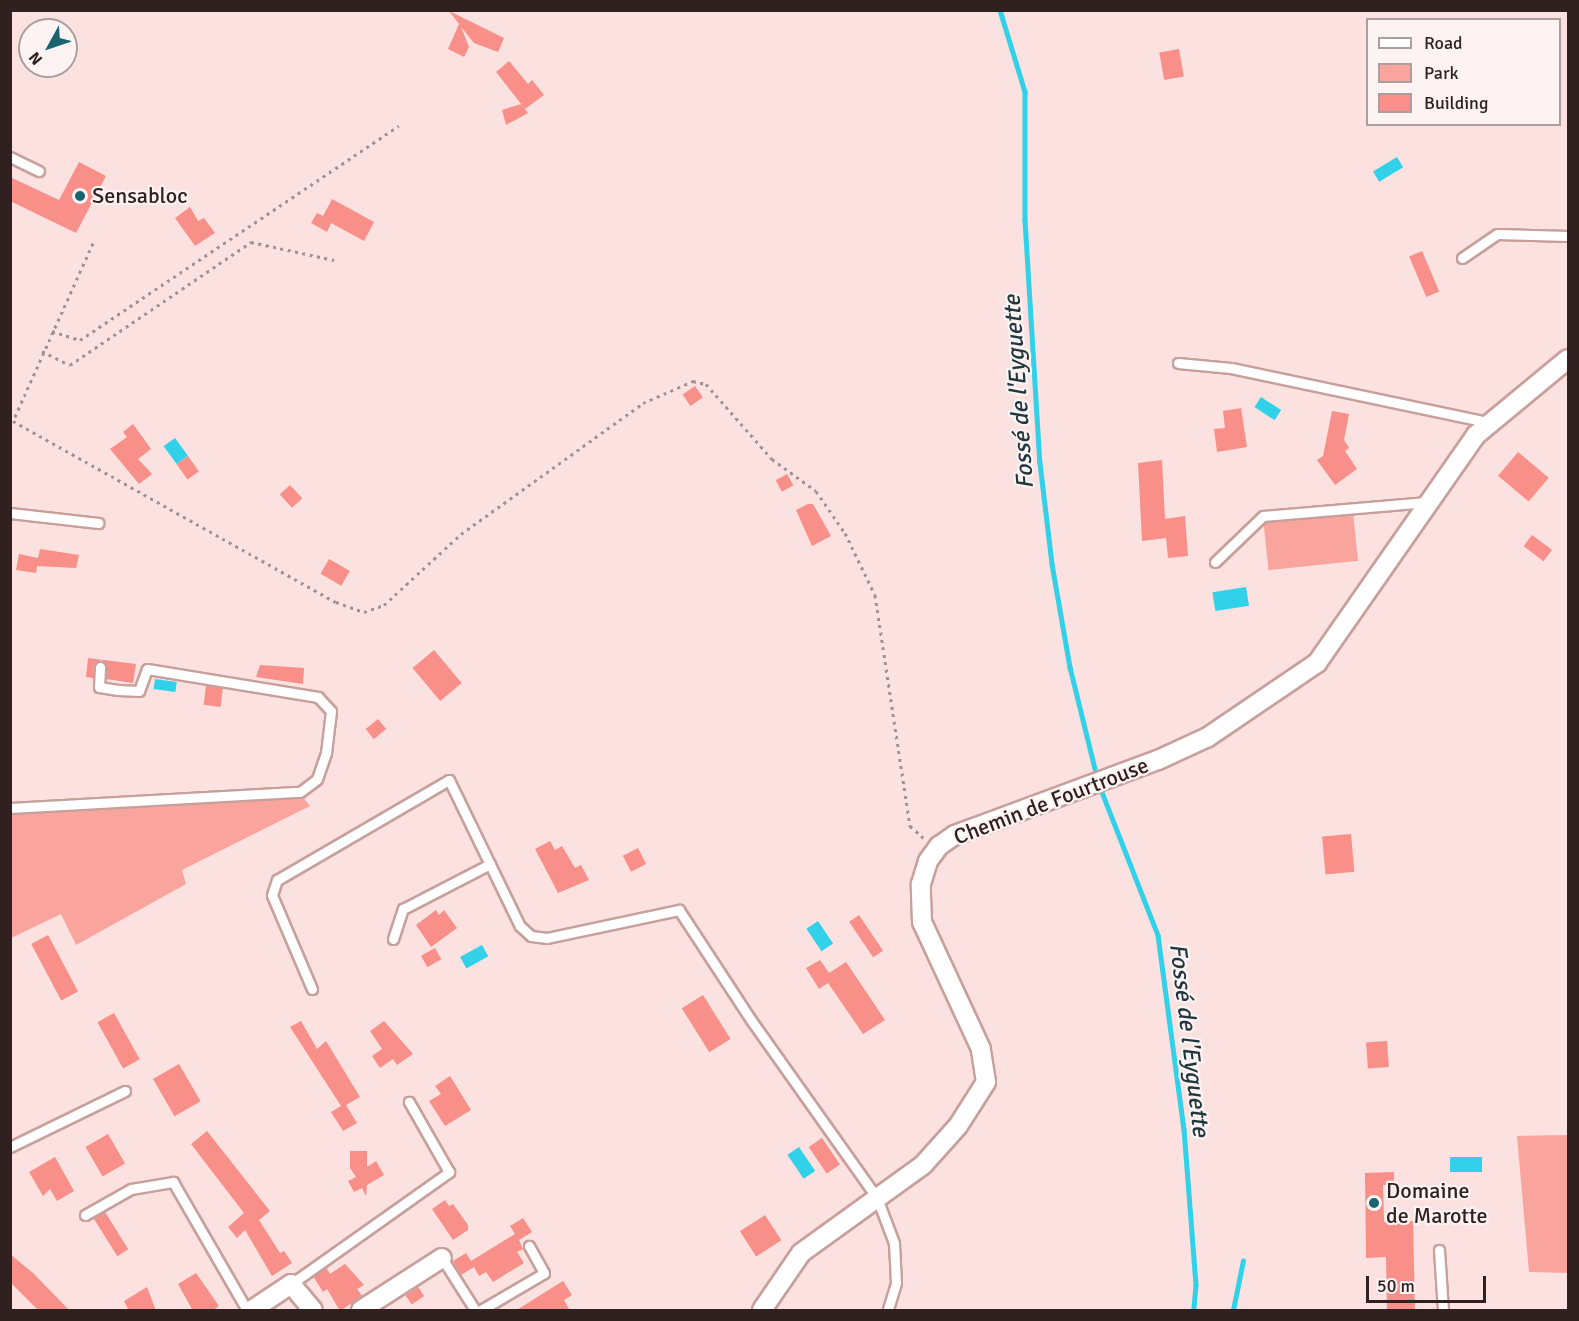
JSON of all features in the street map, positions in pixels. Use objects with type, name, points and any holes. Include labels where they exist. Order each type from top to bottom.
[{"type":"street","name":"Chemin de Fourtrouse","points":[[762,1311],[801,1253],[923,1165],[958,1126],[986,1082],[981,1049],[922,922],[921,884],[928,861],[939,846],[955,835],[1158,760],[1229,726],[1317,663],[1347,625],[1427,502],[1488,422],[1569,359]]},
{"type":"street","points":[[361,1311],[442,1258]]},
{"type":"street","points":[[252,1311],[291,1284],[313,1311]]},
{"type":"lane","points":[[10,157],[39,171]]},
{"type":"lane","points":[[1462,258],[1497,234],[1569,236]]},
{"type":"lane","points":[[1178,363],[1231,368],[1488,422]]},
{"type":"lane","points":[[1215,562],[1263,516],[1427,502]]},
{"type":"lane","points":[[10,513],[98,523]]},
{"type":"lane","points":[[10,808],[300,792],[317,779],[326,753],[332,711],[318,697],[147,669],[140,691],[118,690],[99,687],[100,667]]},
{"type":"lane","points":[[312,989],[272,896],[277,880],[449,780],[520,926],[531,936],[547,938],[679,910],[751,1020],[877,1198],[894,1243],[896,1283],[888,1311]]},
{"type":"lane","points":[[393,939],[403,909],[490,864]]},
{"type":"lane","points":[[10,1147],[125,1091]]},
{"type":"lane","points":[[291,1284],[448,1172],[409,1102]]},
{"type":"lane","points":[[85,1215],[131,1189],[173,1182],[247,1311]]},
{"type":"lane","points":[[481,1311],[543,1273],[529,1246]]},
{"type":"lane","points":[[1439,1250],[1443,1311]]},
{"type":"lane","points":[[442,1258],[475,1311]]},
{"type":"path","points":[[52,331],[80,340],[399,126]]},
{"type":"path","points":[[42,351],[70,365],[251,242],[334,260]]},
{"type":"path","points":[[93,243],[42,351],[13,421],[336,602],[363,612],[384,605],[461,534],[643,403],[693,381],[706,384],[772,459],[816,490],[845,533],[875,595],[910,826],[939,846]]},
{"type":"green space","points":[[1353,513],[1358,561],[1269,570],[1263,522]]},
{"type":"green space","points":[[302,796],[310,806],[182,870],[186,884],[76,945],[61,914],[11,938],[11,814]]},
{"type":"green space","points":[[1568,1135],[1568,1273],[1529,1272],[1517,1136]]},
{"type":"water","points":[[1397,157],[1403,167],[1379,182],[1373,171]]},
{"type":"water","points":[[1261,397],[1281,410],[1275,420],[1254,407]]},
{"type":"water","points":[[175,438],[188,456],[177,464],[164,446]]},
{"type":"water","points":[[1246,587],[1249,606],[1215,611],[1212,592]]},
{"type":"water","points":[[155,679],[177,682],[175,692],[154,689]]},
{"type":"water","points":[[818,921],[833,943],[821,951],[806,929]]},
{"type":"water","points":[[482,945],[488,956],[466,968],[460,957]]},
{"type":"water","points":[[799,1147],[815,1171],[804,1179],[787,1155]]},
{"type":"water","points":[[1450,1157],[1482,1157],[1482,1172],[1450,1172]]},
{"type":"building","points":[[449,11],[504,38],[498,52],[474,43],[461,27],[469,47],[464,57],[448,49],[459,24]]},
{"type":"building","points":[[1179,49],[1184,77],[1164,80],[1159,52]]},
{"type":"building","points":[[509,61],[528,84],[532,80],[544,95],[525,109],[496,72]]},
{"type":"building","points":[[521,104],[528,113],[506,125],[502,110]]},
{"type":"building","points":[[79,162],[106,176],[76,233],[10,201],[10,177],[59,200]]},
{"type":"building","points":[[332,199],[374,222],[364,241],[331,223],[327,232],[311,223],[317,213],[323,216]]},
{"type":"building","points":[[190,207],[198,221],[204,218],[215,233],[195,246],[175,218]]},
{"type":"building","points":[[1422,251],[1439,292],[1426,297],[1409,256]]},
{"type":"building","points":[[695,386],[703,398],[690,406],[683,394]]},
{"type":"building","points":[[1241,408],[1247,447],[1217,452],[1214,429],[1225,428],[1223,411]]},
{"type":"building","points":[[1332,411],[1349,414],[1344,440],[1349,448],[1345,451],[1357,469],[1335,485],[1317,460],[1323,456]]},
{"type":"building","points":[[133,424],[151,449],[138,459],[152,474],[139,484],[110,449],[127,437],[123,432]]},
{"type":"building","points":[[1518,452],[1549,478],[1529,501],[1498,476]]},
{"type":"building","points":[[188,456],[199,472],[187,480],[177,464]]},
{"type":"building","points":[[1162,460],[1165,519],[1185,516],[1188,556],[1168,558],[1166,538],[1142,541],[1138,463]]},
{"type":"building","points":[[787,474],[793,485],[782,492],[776,480]]},
{"type":"building","points":[[290,485],[302,498],[292,508],[280,495]]},
{"type":"building","points":[[813,504],[831,536],[812,546],[796,510]]},
{"type":"building","points":[[1532,535],[1552,550],[1544,561],[1524,546]]},
{"type":"building","points":[[40,549],[79,555],[76,568],[37,566],[36,573],[16,570],[19,554],[38,558]]},
{"type":"building","points":[[329,559],[350,571],[341,586],[320,574]]},
{"type":"building","points":[[434,650],[462,683],[440,701],[413,668]]},
{"type":"building","points":[[88,658],[136,664],[133,683],[106,679],[106,664],[101,660],[94,664],[93,678],[86,677]]},
{"type":"building","points":[[260,665],[304,668],[303,684],[256,677]]},
{"type":"building","points":[[206,686],[223,688],[221,707],[204,705]]},
{"type":"building","points":[[378,719],[386,729],[374,739],[366,729]]},
{"type":"building","points":[[1351,834],[1354,872],[1325,874],[1322,837]]},
{"type":"building","points":[[550,841],[555,850],[562,846],[575,868],[581,865],[589,880],[558,893],[535,849]]},
{"type":"building","points":[[638,848],[646,864],[631,872],[623,856]]},
{"type":"building","points":[[436,910],[439,915],[444,910],[457,928],[431,947],[416,925]]},
{"type":"building","points":[[859,915],[883,951],[873,957],[849,922]]},
{"type":"building","points":[[48,935],[78,992],[61,1000],[31,944]]},
{"type":"building","points":[[435,948],[441,959],[427,967],[421,956]]},
{"type":"building","points":[[820,960],[829,973],[846,962],[885,1020],[863,1034],[828,983],[819,989],[806,968]]},
{"type":"building","points":[[703,995],[731,1039],[709,1052],[682,1008]]},
{"type":"building","points":[[114,1013],[140,1059],[123,1069],[97,1022]]},
{"type":"building","points":[[301,1021],[317,1049],[326,1041],[360,1097],[346,1105],[357,1123],[343,1131],[331,1112],[341,1106],[290,1027]]},
{"type":"building","points":[[384,1021],[413,1054],[397,1065],[393,1059],[380,1068],[372,1056],[382,1049],[370,1031]]},
{"type":"building","points":[[1387,1041],[1389,1067],[1368,1068],[1366,1042]]},
{"type":"building","points":[[179,1064],[200,1101],[175,1116],[153,1079]]},
{"type":"building","points":[[450,1076],[471,1110],[445,1126],[429,1101],[441,1094],[435,1086]]},
{"type":"building","points":[[207,1131],[270,1211],[259,1220],[280,1253],[284,1251],[292,1263],[272,1276],[245,1230],[237,1238],[228,1227],[244,1213],[191,1144]]},
{"type":"building","points":[[108,1134],[125,1163],[102,1176],[85,1147]]},
{"type":"building","points":[[822,1138],[840,1165],[827,1173],[809,1147]]},
{"type":"building","points":[[350,1151],[367,1151],[367,1167],[376,1161],[384,1175],[367,1185],[366,1196],[362,1188],[354,1192],[348,1181],[356,1177],[350,1168]]},
{"type":"building","points":[[55,1157],[74,1191],[57,1201],[50,1189],[43,1196],[29,1172]]},
{"type":"building","points":[[1394,1172],[1394,1185],[1383,1185],[1384,1222],[1413,1221],[1415,1311],[1387,1311],[1386,1257],[1366,1258],[1365,1173]]},
{"type":"building","points":[[445,1200],[449,1206],[453,1204],[468,1225],[468,1230],[453,1240],[432,1209]]},
{"type":"building","points":[[105,1212],[128,1249],[117,1256],[94,1219]]},
{"type":"building","points":[[765,1215],[781,1240],[756,1256],[740,1231]]},
{"type":"building","points":[[523,1218],[532,1232],[519,1240],[523,1249],[517,1252],[524,1263],[493,1282],[486,1272],[479,1276],[474,1267],[461,1275],[453,1261],[466,1253],[471,1261],[515,1234],[510,1226]]},
{"type":"building","points":[[10,1254],[34,1274],[70,1311],[39,1311],[10,1282]]},
{"type":"building","points":[[345,1264],[364,1285],[357,1289],[362,1296],[340,1311],[327,1289],[323,1292],[313,1276],[326,1267],[330,1274]]},
{"type":"building","points":[[196,1273],[219,1306],[212,1311],[193,1311],[178,1284]]},
{"type":"building","points":[[563,1281],[572,1295],[564,1300],[570,1311],[515,1311]]},
{"type":"building","points":[[147,1287],[156,1311],[129,1311],[124,1301]]},
{"type":"building","points":[[418,1287],[424,1296],[412,1305],[406,1295]]},
{"type":"waterway","name":"Fossé de l'Eyguette","points":[[1000,10],[1025,92],[1025,220],[1040,463],[1052,564],[1070,667],[1095,769]]},
{"type":"waterway","name":"Fossé de l'Eyguette","points":[[1100,787],[1158,935],[1184,1129],[1196,1285],[1194,1310]]},
{"type":"waterway","points":[[1233,1310],[1243,1261]]},
{"type":"place","name":"Sensabloc","points":[[80,196]]},
{"type":"place","name":"Domaine de Marotte","points":[[1374,1203]]}]
